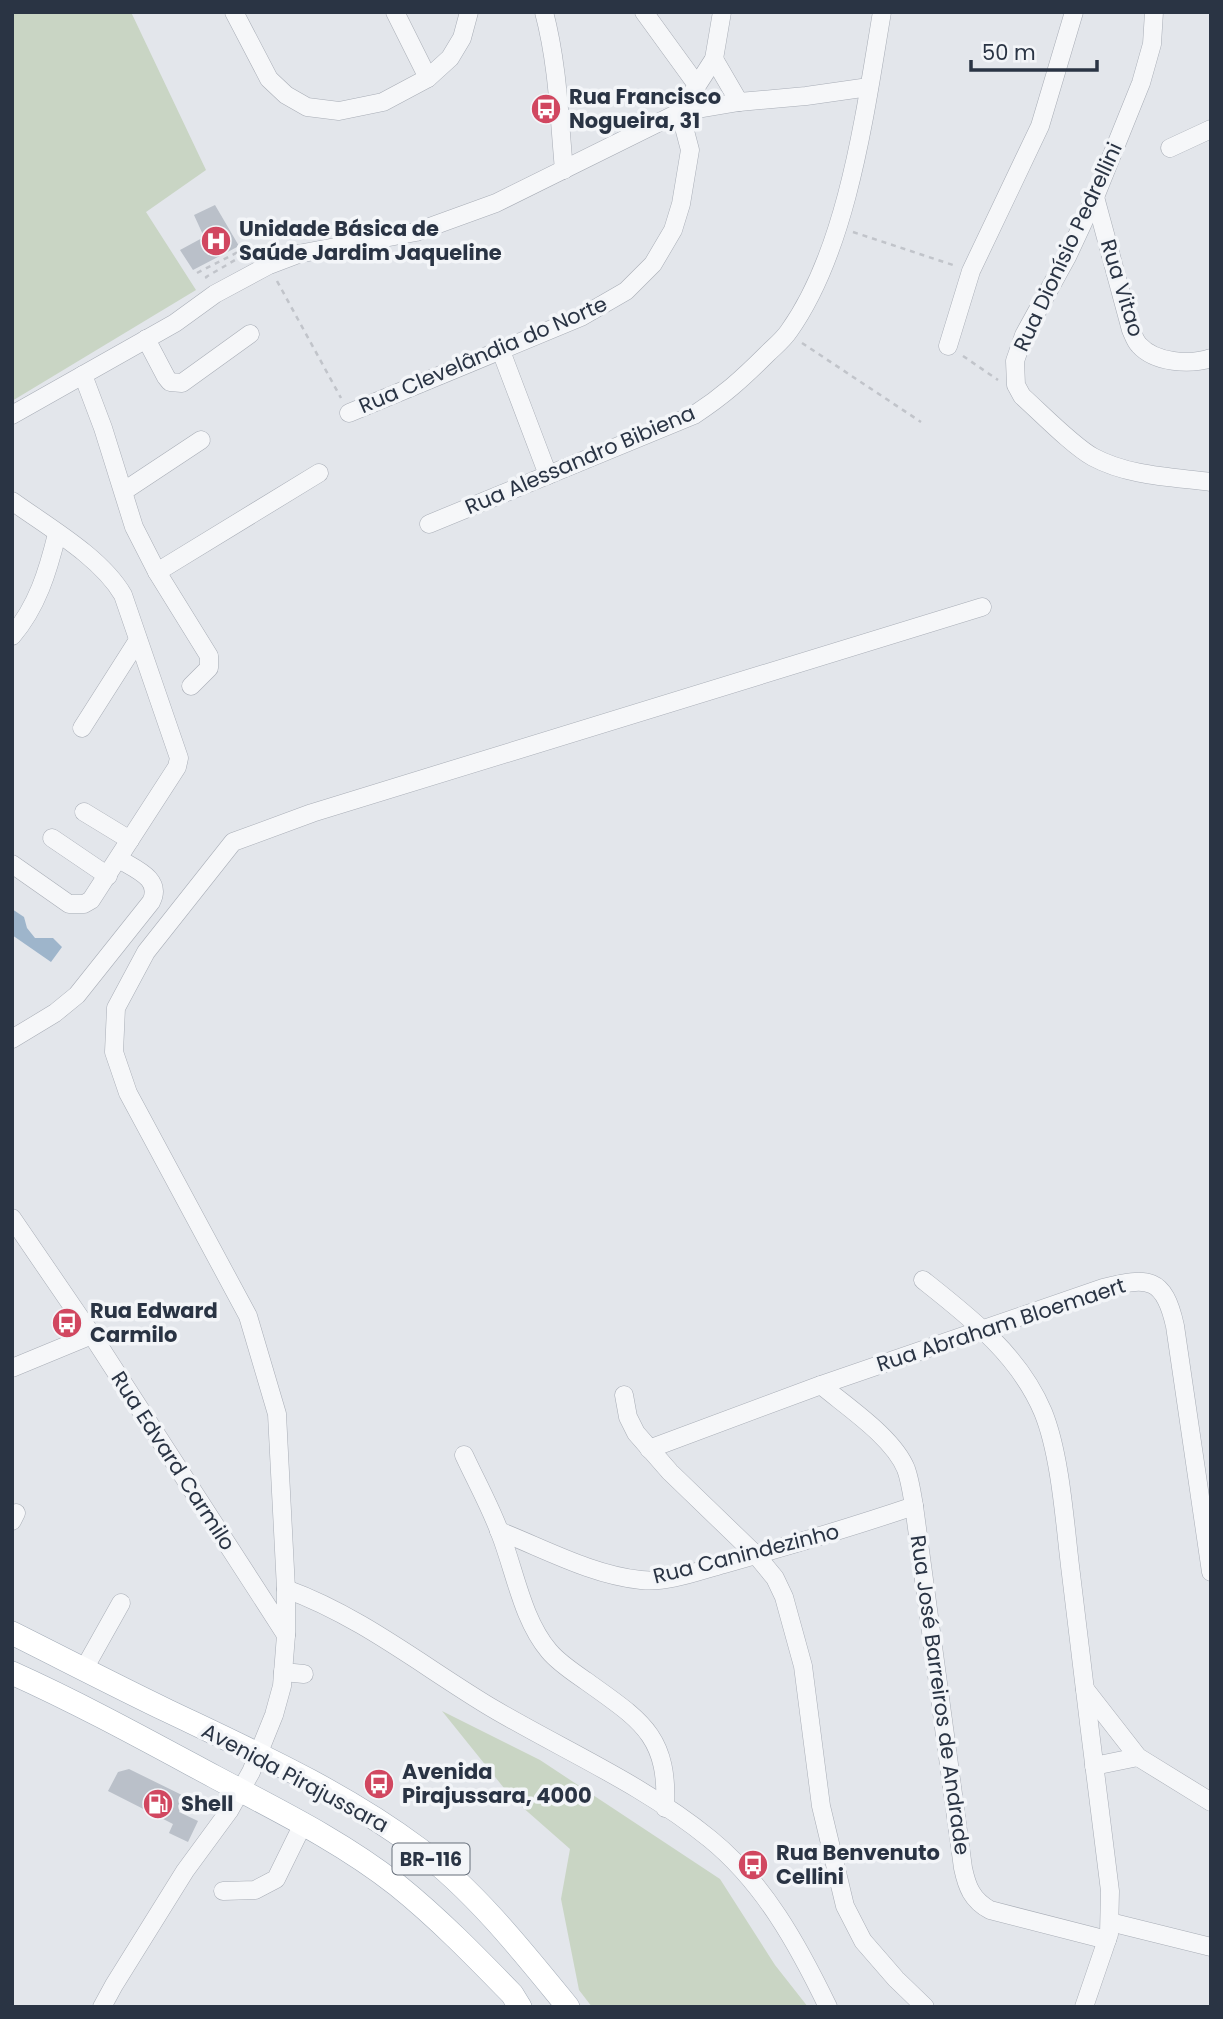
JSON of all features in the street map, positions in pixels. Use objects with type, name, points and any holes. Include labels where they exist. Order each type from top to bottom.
[{"type":"main road","name":"Avenida Pirajussara","points":[[12,1633],[372,1815],[421,1850],[510,1936],[568,2007]]},
{"type":"main road","name":"Avenida Pirajussara","points":[[12,1673],[123,1727],[303,1824],[395,1884],[439,1920],[512,1994],[520,2007]]},
{"type":"street","points":[[234,12],[269,79],[286,95],[307,107],[339,111],[383,102],[428,78],[450,58],[461,38],[469,12]]},
{"type":"street","points":[[395,12],[428,78]]},
{"type":"street","points":[[544,12],[559,83],[564,170]]},
{"type":"street","points":[[644,12],[697,85]]},
{"type":"street","points":[[680,112],[714,60],[722,12]]},
{"type":"street","name":"Rua Alessandro Bibiena","points":[[429,524],[694,415],[724,396],[787,333],[821,271],[837,226],[883,12]]},
{"type":"street","points":[[948,346],[971,271],[1041,126],[1074,12]]},
{"type":"street","name":"Rua Dionísio Pedrellini","points":[[1022,396],[1014,373],[1015,361],[1024,335],[1096,197],[1141,83],[1152,44],[1154,12]]},
{"type":"street","points":[[714,60],[739,102]]},
{"type":"street","points":[[12,415],[175,323],[215,294],[269,265],[298,254],[416,232],[496,203],[680,112],[739,102],[869,87]]},
{"type":"street","name":"Rua Clevelândia do Norte","points":[[349,413],[581,317],[626,291],[653,264],[673,230],[681,204],[690,150],[680,112]]},
{"type":"street","points":[[1170,148],[1211,129]]},
{"type":"street","name":"Rua Vitao","points":[[1096,197],[1131,330],[1139,345],[1153,355],[1178,362],[1196,363],[1211,358]]},
{"type":"street","points":[[146,339],[166,377],[176,384],[187,382],[250,334]]},
{"type":"street","points":[[500,351],[548,475]]},
{"type":"street","points":[[83,375],[134,527],[157,572],[209,656],[209,668],[191,686]]},
{"type":"street","points":[[1022,396],[1090,456],[1112,466],[1149,474],[1211,481]]},
{"type":"street","points":[[124,491],[201,440]]},
{"type":"street","points":[[157,572],[319,473]]},
{"type":"street","points":[[12,501],[100,567],[117,585],[123,595],[178,753],[179,763],[108,876],[84,904],[69,905],[12,864]]},
{"type":"street","points":[[12,636],[22,625],[46,579],[57,534]]},
{"type":"street","points":[[102,2007],[185,1871],[229,1811],[259,1756],[274,1715],[284,1672],[286,1635],[277,1414],[248,1316],[128,1093],[114,1052],[116,1009],[146,952],[233,842],[312,813],[982,607]]},
{"type":"street","points":[[82,728],[138,639]]},
{"type":"street","points":[[85,812],[130,839]]},
{"type":"street","points":[[52,838],[108,876]]},
{"type":"street","points":[[12,1039],[55,1013],[77,995],[151,902],[155,891],[151,880],[119,859]]},
{"type":"street","name":"Rua Edvard Carmilo","points":[[12,1218],[92,1335],[286,1635]]},
{"type":"street","points":[[923,1280],[984,1328],[1006,1352],[1043,1412],[1053,1445],[1110,1891],[1109,1931],[1084,2007]]},
{"type":"street","name":"Rua Abraham Bloemaert","points":[[649,1449],[984,1328],[1103,1288],[1132,1281],[1145,1281],[1168,1299],[1175,1326],[1211,1572]]},
{"type":"street","points":[[12,1368],[92,1335]]},
{"type":"street","name":"Rua José Barreiros de Andrade","points":[[821,1385],[869,1425],[895,1451],[905,1468],[914,1506],[963,1868],[967,1886],[979,1904],[990,1910],[1211,1947]]},
{"type":"street","points":[[624,1395],[628,1417],[649,1449],[756,1555],[775,1578],[784,1597],[803,1666],[821,1806],[845,1906],[863,1941],[925,2007]]},
{"type":"street","points":[[464,1455],[499,1531],[534,1629],[549,1651],[563,1665],[629,1713],[647,1731],[660,1751],[666,1783],[665,1808]]},
{"type":"street","name":"Rua Canindezinho","points":[[499,1531],[579,1564],[619,1577],[643,1581],[666,1579],[756,1555],[914,1506]]},
{"type":"street","points":[[286,1589],[327,1606],[493,1709],[558,1743],[665,1808],[710,1839],[741,1870],[778,1916],[806,1961],[828,2007]]},
{"type":"street","points":[[84,1669],[121,1602]]},
{"type":"street","points":[[284,1672],[304,1674]]},
{"type":"street","points":[[1083,1687],[1138,1757],[1211,1802]]},
{"type":"street","points":[[1094,1766],[1138,1757]]},
{"type":"street","points":[[223,1891],[255,1890],[276,1879],[303,1824]]},
{"type":"path","points":[[837,226],[971,271]]},
{"type":"path","points":[[197,273],[238,253],[242,256],[206,277],[215,294]]},
{"type":"path","points":[[269,265],[349,413]]},
{"type":"path","points":[[787,333],[922,422]]},
{"type":"path","points":[[948,346],[1022,396]]},
{"type":"green space","points":[[12,12],[131,12],[206,170],[146,212],[196,290],[12,401]]},
{"type":"green space","points":[[442,1711],[540,1760],[720,1879],[775,1965],[808,2007],[592,2007],[579,1990],[561,1899],[570,1849],[512,1798]]},
{"type":"water","points":[[12,909],[24,917],[27,928],[35,938],[53,938],[62,947],[51,962],[12,935]]},
{"type":"building","name":"Unidade Básica de Saúde Jardim Jaqueline","points":[[215,205],[239,246],[193,270],[180,250],[204,237],[194,215]]},
{"type":"building","name":"Shell","points":[[129,1769],[186,1797],[179,1812],[198,1821],[188,1842],[169,1833],[173,1824],[108,1791],[118,1772]]},
{"type":"place","name":"Rua Francisco Nogueira, 31","points":[[546,109]]},
{"type":"place","name":"Unidade Básica de Saúde Jardim Jaqueline","points":[[216,241]]},
{"type":"place","name":"Rua Edward Carmilo","points":[[67,1323]]},
{"type":"place","name":"Avenida Pirajussara, 4000","points":[[379,1784]]},
{"type":"place","name":"Shell","points":[[158,1804]]},
{"type":"place","name":"Rua Benvenuto Cellini","points":[[753,1865]]}]
